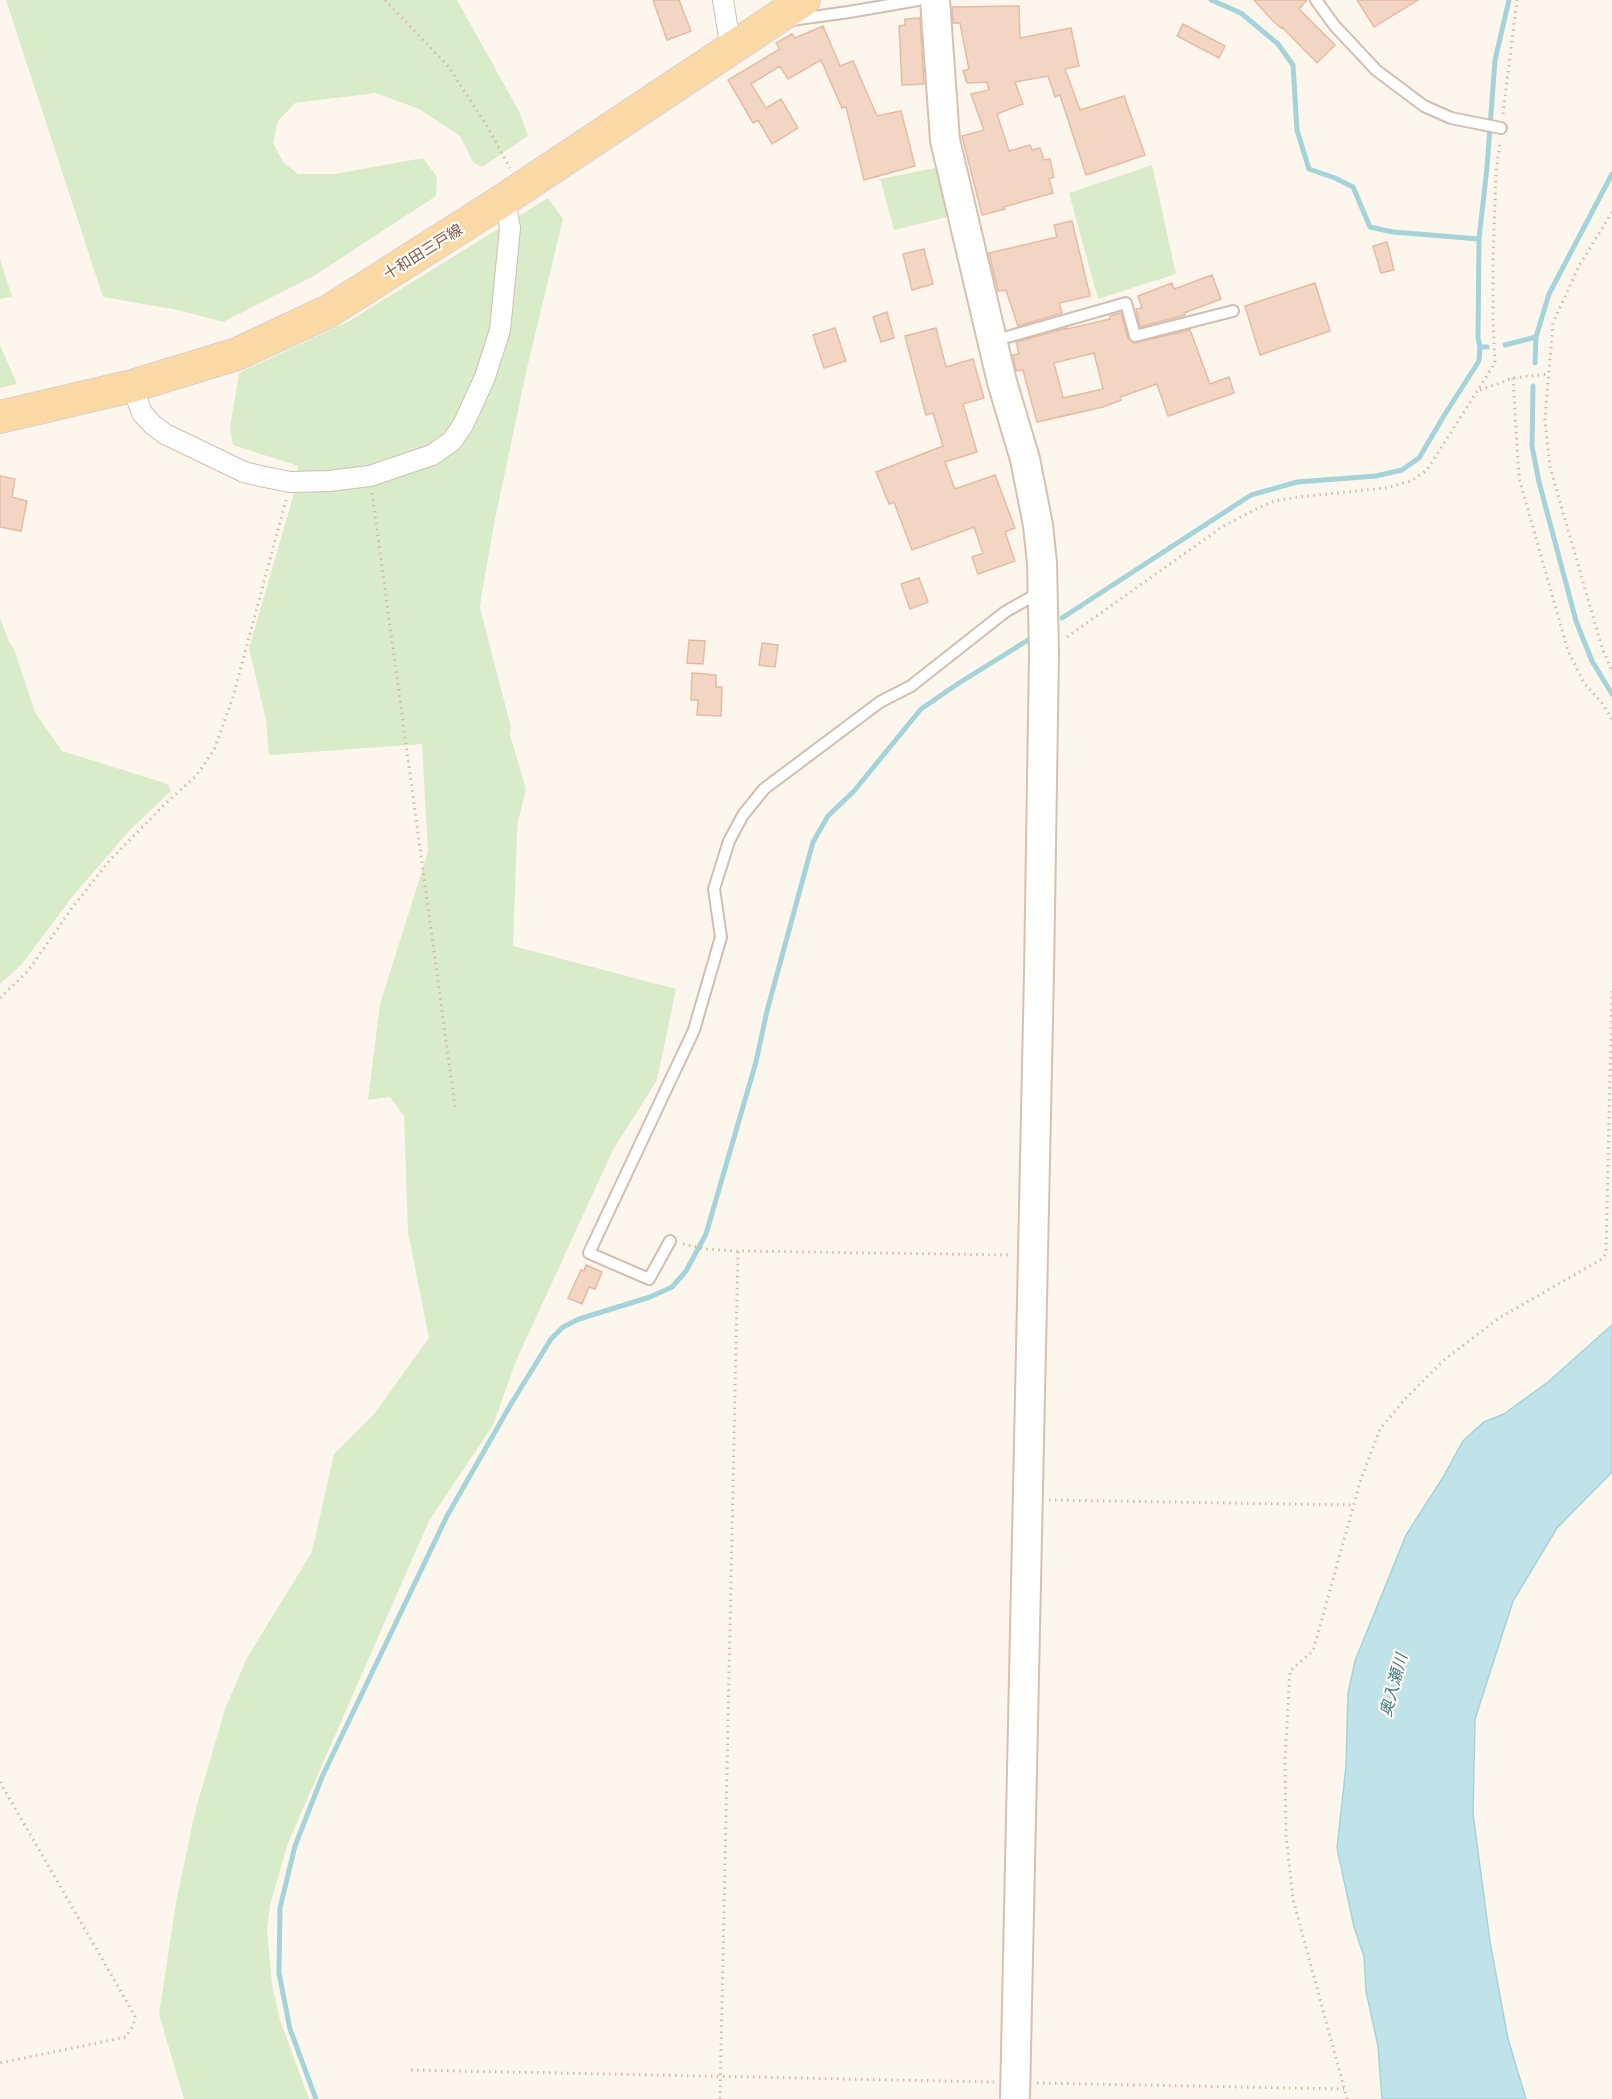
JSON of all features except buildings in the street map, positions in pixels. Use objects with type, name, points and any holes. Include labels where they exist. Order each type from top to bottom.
[{"type":"main road","name":"十和田三戸線","points":[[0,417],[132,387],[237,354],[329,311],[513,193],[804,0]]},
{"type":"street","points":[[723,0],[730,50]]},
{"type":"street","points":[[935,0],[945,140],[992,341],[1027,470],[1038,525],[1042,563],[1044,653],[1034,1256],[1015,2091]]},
{"type":"street","points":[[132,387],[142,413],[153,425],[165,434],[244,472],[290,482],[329,481],[370,476],[432,456],[452,441],[463,425],[485,377],[500,330],[513,193]]},
{"type":"lane","points":[[770,23],[918,0]]},
{"type":"lane","points":[[1316,0],[1334,25],[1376,70],[1424,106],[1451,118],[1498,127]]},
{"type":"lane","points":[[992,341],[1126,303],[1135,336],[1233,311]]},
{"type":"lane","points":[[670,1241],[649,1278],[589,1253],[694,1030],[721,937],[714,889],[729,841],[743,815],[764,789],[880,702],[912,686],[1005,612],[1043,591]]},
{"type":"path","points":[[385,0],[448,66],[487,126],[513,193]]},
{"type":"path","points":[[1044,653],[1222,527],[1258,508],[1275,501],[1385,488],[1411,481],[1427,470],[1496,363],[1493,323],[1493,260],[1498,127],[1517,0]]},
{"type":"path","points":[[1612,212],[1579,266],[1553,323],[1545,420],[1550,467],[1602,648],[1612,671]]},
{"type":"path","points":[[1480,390],[1513,378],[1548,374]]},
{"type":"path","points":[[1513,378],[1518,478],[1568,651],[1584,683],[1602,703],[1612,719]]},
{"type":"path","points":[[370,476],[455,1107]]},
{"type":"path","points":[[0,998],[28,972],[72,908],[110,860],[196,776],[214,750],[233,697],[290,482]]},
{"type":"path","points":[[1347,2099],[1293,1899],[1286,1836],[1285,1758],[1290,1671],[1313,1651],[1353,1505],[1380,1429],[1406,1398],[1444,1360],[1499,1318],[1602,1259],[1606,1252],[1612,989]]},
{"type":"path","points":[[688,1246],[738,1251],[1034,1256]]},
{"type":"path","points":[[720,2099],[738,1251]]},
{"type":"path","points":[[1029,1500],[1353,1505]]},
{"type":"path","points":[[0,1782],[135,2016],[133,2026],[126,2037],[0,2063]]},
{"type":"path","points":[[411,2070],[720,2075],[1015,2091],[1344,2089]]},
{"type":"green space","points":[[6,0],[457,0],[519,111],[528,136],[482,167],[473,162],[460,136],[419,109],[376,93],[295,103],[278,121],[273,143],[283,162],[298,174],[335,174],[423,158],[437,177],[436,196],[314,276],[223,322],[178,310],[103,297]]},
{"type":"green space","points":[[1152,165],[1176,274],[1098,299],[1069,193]]},
{"type":"green space","points":[[939,167],[951,216],[894,230],[880,179]]},
{"type":"green space","points":[[548,198],[563,219],[527,368],[495,519],[480,608],[511,727],[510,735],[526,789],[518,821],[513,946],[676,989],[657,1080],[613,1150],[516,1361],[493,1425],[429,1521],[288,1843],[270,1905],[267,1930],[272,1984],[280,2020],[309,2099],[184,2099],[159,2014],[176,1903],[195,1812],[225,1709],[247,1658],[312,1552],[334,1454],[374,1414],[429,1338],[408,1232],[404,1116],[390,1097],[368,1100],[380,1004],[428,852],[422,744],[269,755],[266,720],[249,648],[293,497],[298,466],[233,445],[230,428],[239,373],[351,320]]},
{"type":"green space","points":[[0,259],[12,297],[0,299]]},
{"type":"green space","points":[[0,345],[17,384],[0,388]]},
{"type":"green space","points":[[0,618],[14,649],[35,712],[62,751],[168,784],[171,791],[129,831],[72,897],[22,964],[0,984]]},
{"type":"water","name":"奥入瀬川","points":[[1612,1325],[1612,1472],[1557,1528],[1513,1601],[1475,1719],[1473,1814],[1490,1942],[1508,2039],[1526,2099],[1382,2099],[1378,2046],[1366,1991],[1364,1956],[1354,1927],[1337,1848],[1346,1766],[1348,1693],[1355,1661],[1406,1535],[1463,1441],[1484,1422],[1504,1414],[1548,1382]]},
{"type":"waterway","points":[[1211,0],[1241,13],[1278,44],[1293,65],[1297,130],[1309,169],[1353,187],[1370,227],[1393,232],[1479,239],[1478,338],[1480,347]]},
{"type":"waterway","points":[[1479,239],[1495,60],[1509,0]]},
{"type":"waterway","points":[[1535,363],[1536,337],[1549,294],[1612,174]]},
{"type":"waterway","points":[[1505,345],[1536,337]]},
{"type":"waterway","points":[[1062,618],[1251,495],[1297,482],[1376,476],[1402,470],[1419,458],[1479,361],[1480,347],[1487,347]]},
{"type":"waterway","points":[[1533,386],[1532,446],[1539,482],[1576,621],[1592,661],[1612,694]]},
{"type":"waterway","points":[[316,2099],[290,2029],[279,1973],[280,1908],[295,1846],[322,1777],[447,1516],[551,1339],[563,1327],[579,1319],[650,1297],[672,1287],[686,1271],[706,1234],[756,1062],[767,1011],[813,842],[828,816],[854,791],[921,709],[1033,637]]}]
